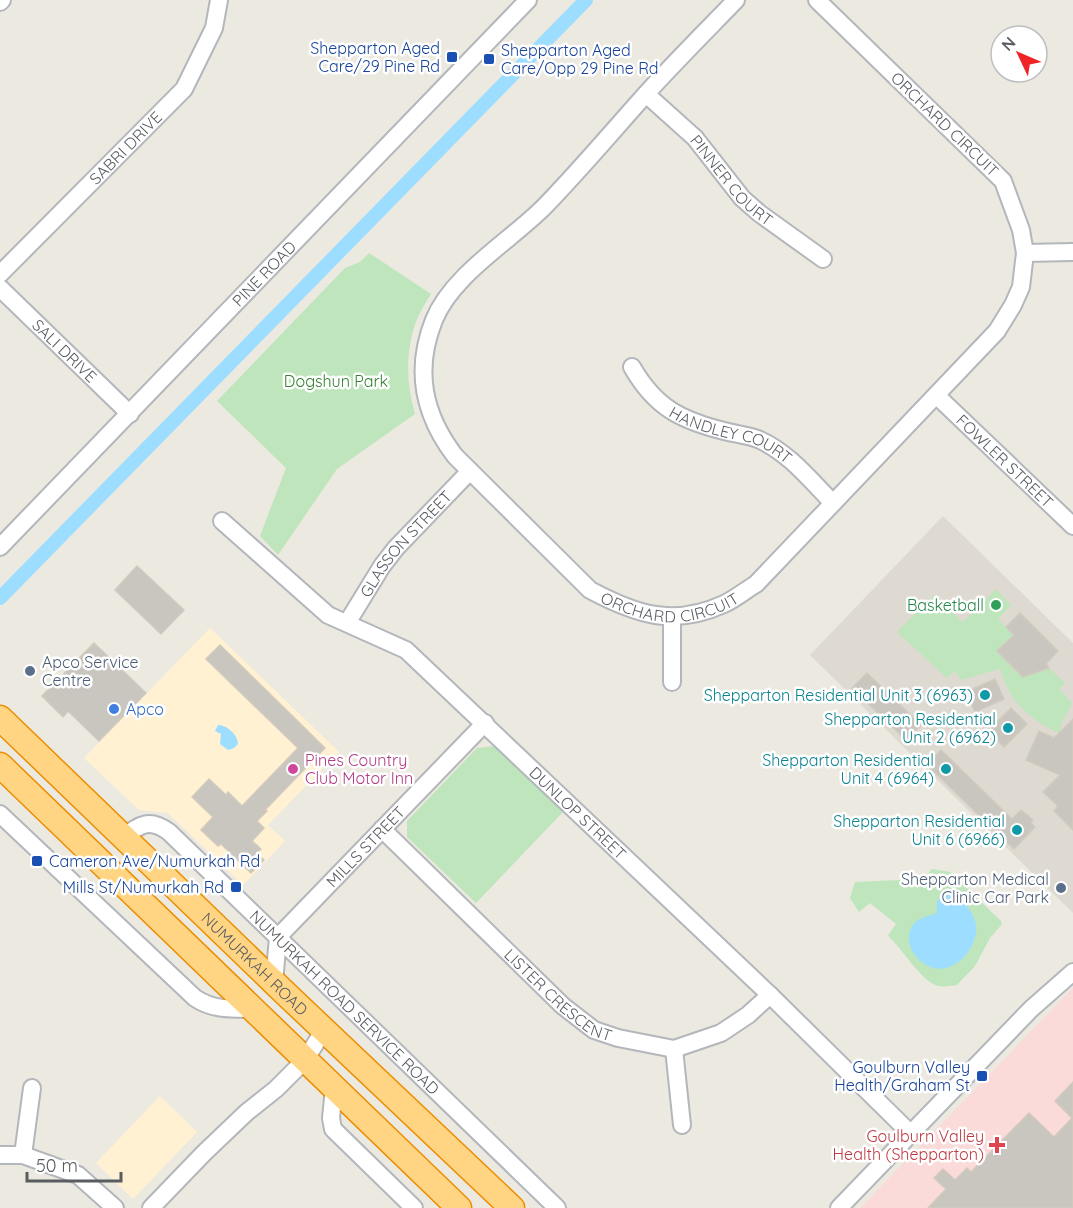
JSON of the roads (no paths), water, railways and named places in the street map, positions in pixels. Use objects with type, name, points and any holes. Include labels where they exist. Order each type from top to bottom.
[{"type":"highway","name":"NUMURKAH ROAD","points":[[0,718],[274,983],[512,1208]]},
{"type":"highway","name":"NUMURKAH ROAD","points":[[0,765],[459,1208]]},
{"type":"highway","points":[[123,837],[122,854],[133,894]]},
{"type":"street","name":"SABRI DRIVE","points":[[0,274],[184,89],[214,28],[219,0]]},
{"type":"street","name":"PINE ROAD","points":[[0,546],[528,0]]},
{"type":"street","name":"ORCHARD CIRCUIT","points":[[736,0],[646,94],[543,208],[459,282],[435,318],[426,343],[423,366],[424,391],[431,417],[441,438],[470,471],[590,590],[612,602],[645,615],[672,617],[701,612],[726,604],[756,584],[997,331],[1021,287],[1025,253],[1021,230],[1004,181],[817,0]]},
{"type":"street","name":"PINNER COURT","points":[[646,94],[695,138],[742,198],[823,259]]},
{"type":"street","points":[[1025,253],[1073,252]]},
{"type":"street","name":"SALI DRIVE","points":[[0,288],[130,414]]},
{"type":"street","name":"HANDLEY COURT","points":[[632,367],[643,387],[674,414],[704,426],[759,439],[783,454],[833,503]]},
{"type":"street","name":"FOWLER STREET","points":[[937,396],[1069,515]]},
{"type":"street","name":"GLASSON STREET","points":[[347,623],[382,566],[396,548],[470,471]]},
{"type":"street","name":"DUNLOP STREET","points":[[222,521],[328,615],[406,650],[770,995],[911,1134]]},
{"type":"street","points":[[672,617],[672,682]]},
{"type":"street","name":"MILLS STREET","points":[[278,937],[485,723]]},
{"type":"street","name":"NUMURKAH ROAD SERVICE ROAD","points":[[123,837],[138,826],[148,823],[163,828],[557,1208]]},
{"type":"street","points":[[4,826],[195,998],[205,1005],[216,1008],[253,1010]]},
{"type":"street","name":"LISTER CRESCENT","points":[[382,830],[563,1006],[594,1030],[618,1038],[674,1049],[721,1033],[748,1016],[770,995]]},
{"type":"street","points":[[274,983],[278,937]]},
{"type":"street","points":[[839,1208],[1070,968]]},
{"type":"street","points":[[151,1208],[247,1112],[276,1089],[324,1030]]},
{"type":"street","points":[[674,1049],[682,1125]]},
{"type":"street","points":[[23,1155],[33,1088]]},
{"type":"street","points":[[334,1088],[331,1118],[333,1129],[414,1208]]},
{"type":"street","points":[[0,1155],[23,1155],[78,1175],[115,1208]]},
{"type":"water","points":[[218,725],[234,734],[238,744],[234,748],[228,750],[220,744],[221,734],[215,731]]},
{"type":"water","points":[[943,893],[954,895],[967,906],[974,918],[976,930],[975,938],[966,955],[959,962],[943,969],[928,966],[922,962],[913,951],[909,938],[917,921],[937,913],[937,902]]},
{"type":"waterway","points":[[0,598],[586,0]]},
{"type":"place","name":"Shepparton Aged Care/29 Pine Rd","points":[[452,57]]},
{"type":"place","name":"Shepparton Aged Care/Opp 29 Pine Rd","points":[[489,59]]},
{"type":"place","name":"Basketball","points":[[996,605]]},
{"type":"place","name":"Apco Service Centre","points":[[30,671]]},
{"type":"place","name":"Shepparton Residential Unit 3 (6963)","points":[[985,695]]},
{"type":"place","name":"Apco","points":[[114,709]]},
{"type":"place","name":"Shepparton Residential Unit 2 (6962)","points":[[1008,728]]},
{"type":"place","name":"Pines Country Club Motor Inn","points":[[293,769]]},
{"type":"place","name":"Shepparton Residential Unit 4 (6964)","points":[[946,769]]},
{"type":"place","name":"Shepparton Residential Unit 6 (6966)","points":[[1017,830]]},
{"type":"place","name":"Cameron Ave/Numurkah Rd","points":[[37,861]]},
{"type":"place","name":"Mills St/Numurkah Rd","points":[[236,887]]},
{"type":"place","name":"Shepparton Medical Clinic Car Park","points":[[1061,888]]},
{"type":"place","name":"Goulburn Valley Health/Graham St","points":[[982,1076]]},
{"type":"place","name":"Goulburn Valley Health (Shepparton)","points":[[997,1145]]},
{"type":"park label","name":"Dogshun Park","points":[[336,381]]}]
